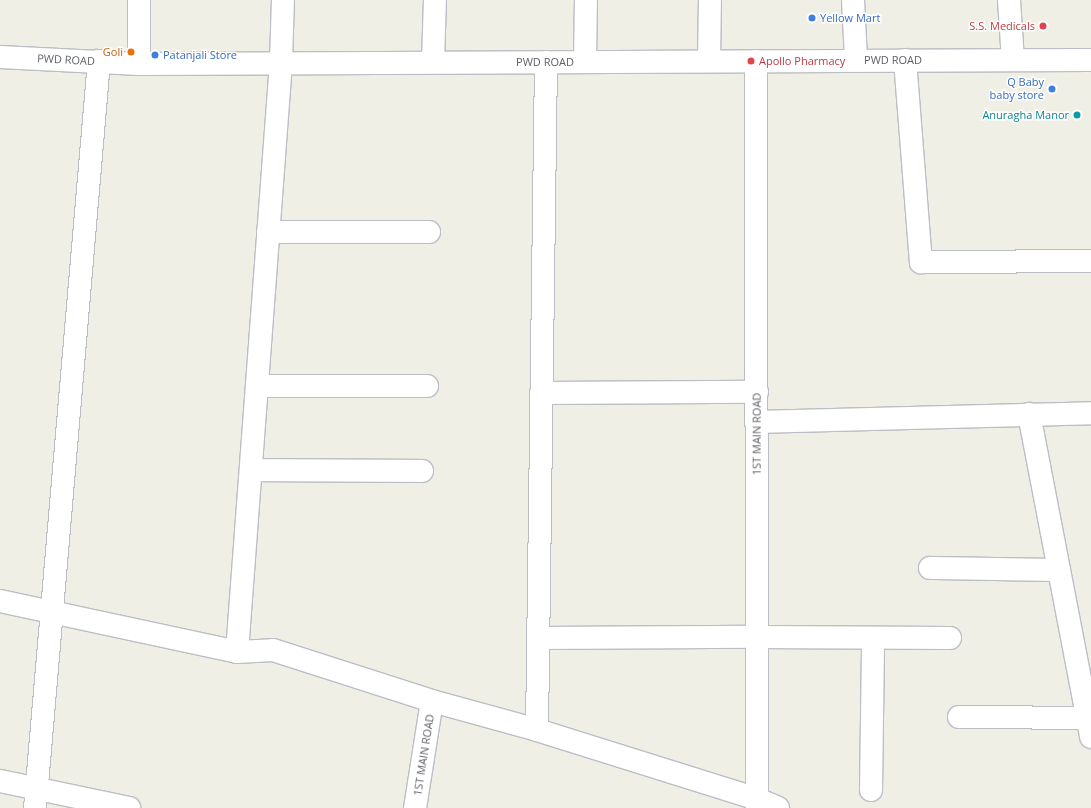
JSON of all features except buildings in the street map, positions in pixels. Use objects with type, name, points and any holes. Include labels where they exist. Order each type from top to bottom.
[{"type":"street","points":[[139,0],[139,64]]},
{"type":"street","points":[[237,652],[281,62],[283,0]]},
{"type":"street","points":[[433,62],[435,0]]},
{"type":"street","points":[[585,61],[586,0]]},
{"type":"street","points":[[709,61],[710,0]]},
{"type":"street","points":[[853,0],[856,60]]},
{"type":"street","points":[[1009,0],[1013,60]]},
{"type":"street","name":"PWD ROAD","points":[[0,57],[139,64],[281,62],[1091,60]]},
{"type":"street","points":[[905,60],[921,262],[1091,261]]},
{"type":"street","points":[[36,798],[99,61]]},
{"type":"street","name":"1ST MAIN ROAD","points":[[756,61],[757,804]]},
{"type":"street","points":[[537,730],[546,62]]},
{"type":"street","points":[[268,232],[429,232]]},
{"type":"street","points":[[257,386],[427,386]]},
{"type":"street","points":[[541,393],[757,392]]},
{"type":"street","points":[[757,422],[1091,413]]},
{"type":"street","points":[[959,717],[1089,728],[1029,414]]},
{"type":"street","points":[[251,470],[422,471]]},
{"type":"street","points":[[930,568],[1059,570]]},
{"type":"street","points":[[0,601],[237,652],[274,650],[432,702],[537,730],[757,804],[778,808]]},
{"type":"street","points":[[538,638],[950,638]]},
{"type":"street","points":[[871,790],[873,638]]},
{"type":"street","name":"1ST MAIN ROAD","points":[[415,808],[432,702]]},
{"type":"street","points":[[0,781],[36,798],[129,808]]},
{"type":"place","name":"Yellow Mart","points":[[812,18]]},
{"type":"place","name":"S.S. Medicals","points":[[1043,26]]},
{"type":"place","name":"Goli","points":[[131,52]]},
{"type":"place","name":"Patanjali Store","points":[[155,55]]},
{"type":"place","name":"Apollo Pharmacy","points":[[751,61]]},
{"type":"place","name":"Q Baby baby store","points":[[1052,89]]},
{"type":"place","name":"Anuragha Manor","points":[[1077,115]]}]
